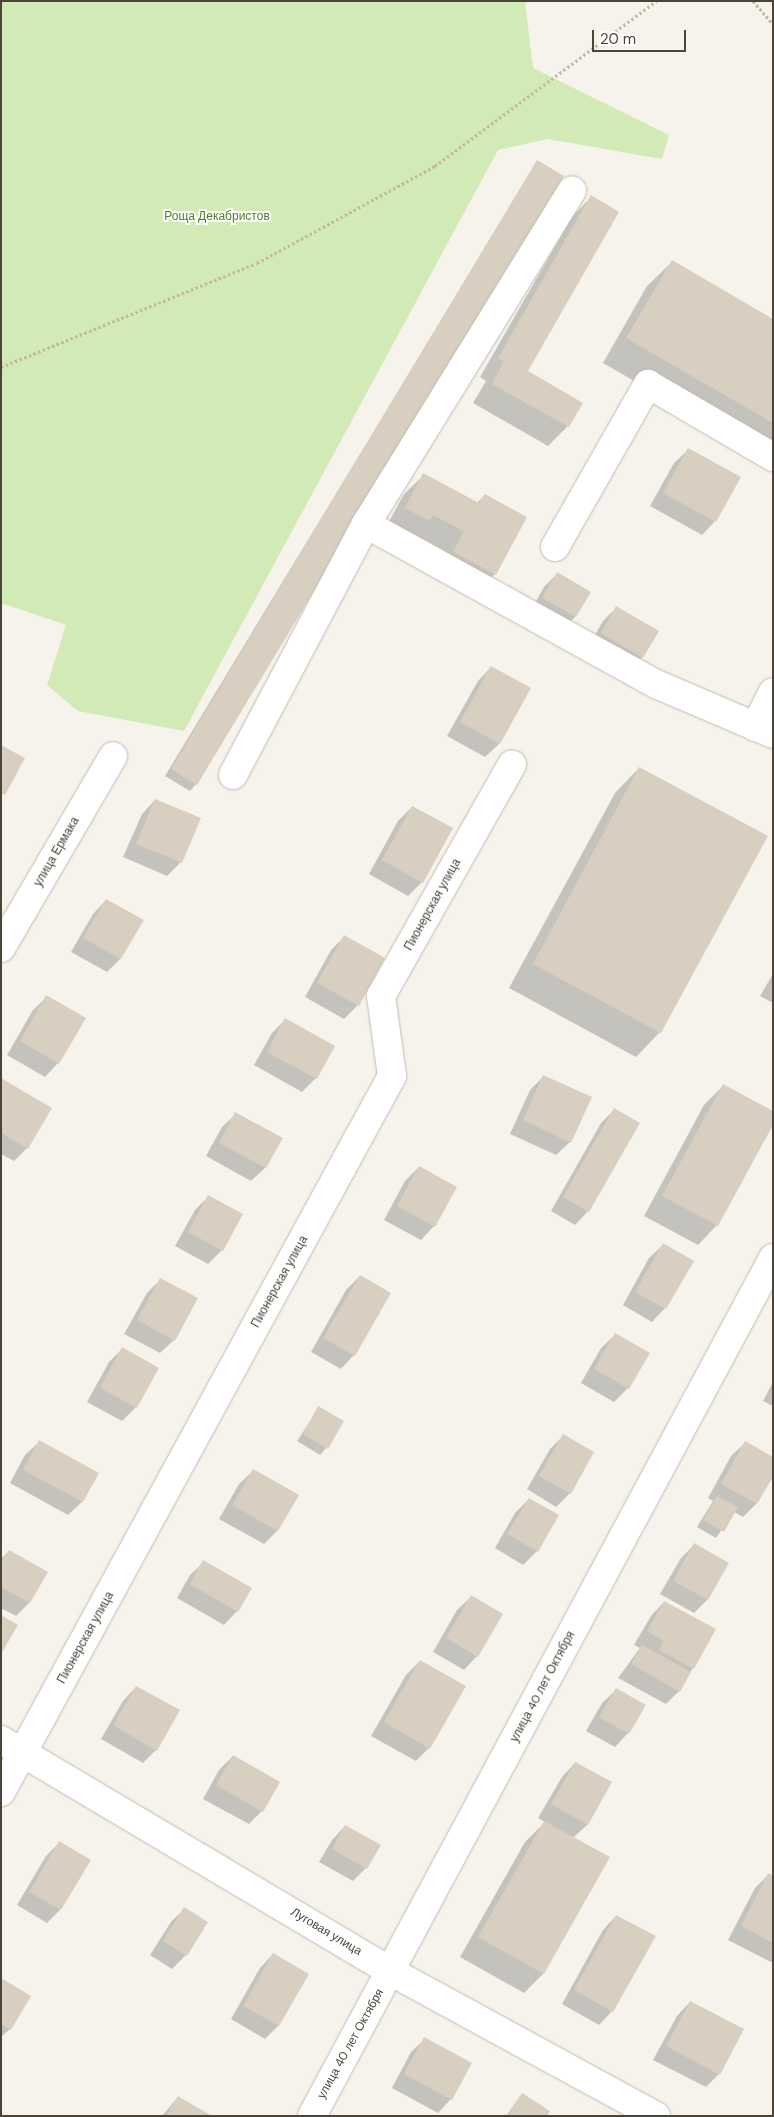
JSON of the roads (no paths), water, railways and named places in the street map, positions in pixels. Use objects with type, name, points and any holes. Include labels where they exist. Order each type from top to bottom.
[{"type":"street","points":[[233,775],[366,524],[572,191]]},
{"type":"street","points":[[555,548],[648,384],[773,457]]},
{"type":"street","points":[[366,524],[656,684],[764,730],[773,692]]},
{"type":"street","name":"улица Ермака","points":[[1,948],[113,756]]},
{"type":"street","name":"Пионерская улица","points":[[1,1792],[13,1745],[392,1076],[381,996],[512,764]]},
{"type":"street","name":"улица 40 лет Октября","points":[[312,2116],[773,1258]]},
{"type":"street","name":"Луговая улица","points":[[13,1745],[390,1971],[656,2116]]},
{"type":"park label","name":"Роща Декабристов","points":[[217,217]]}]
